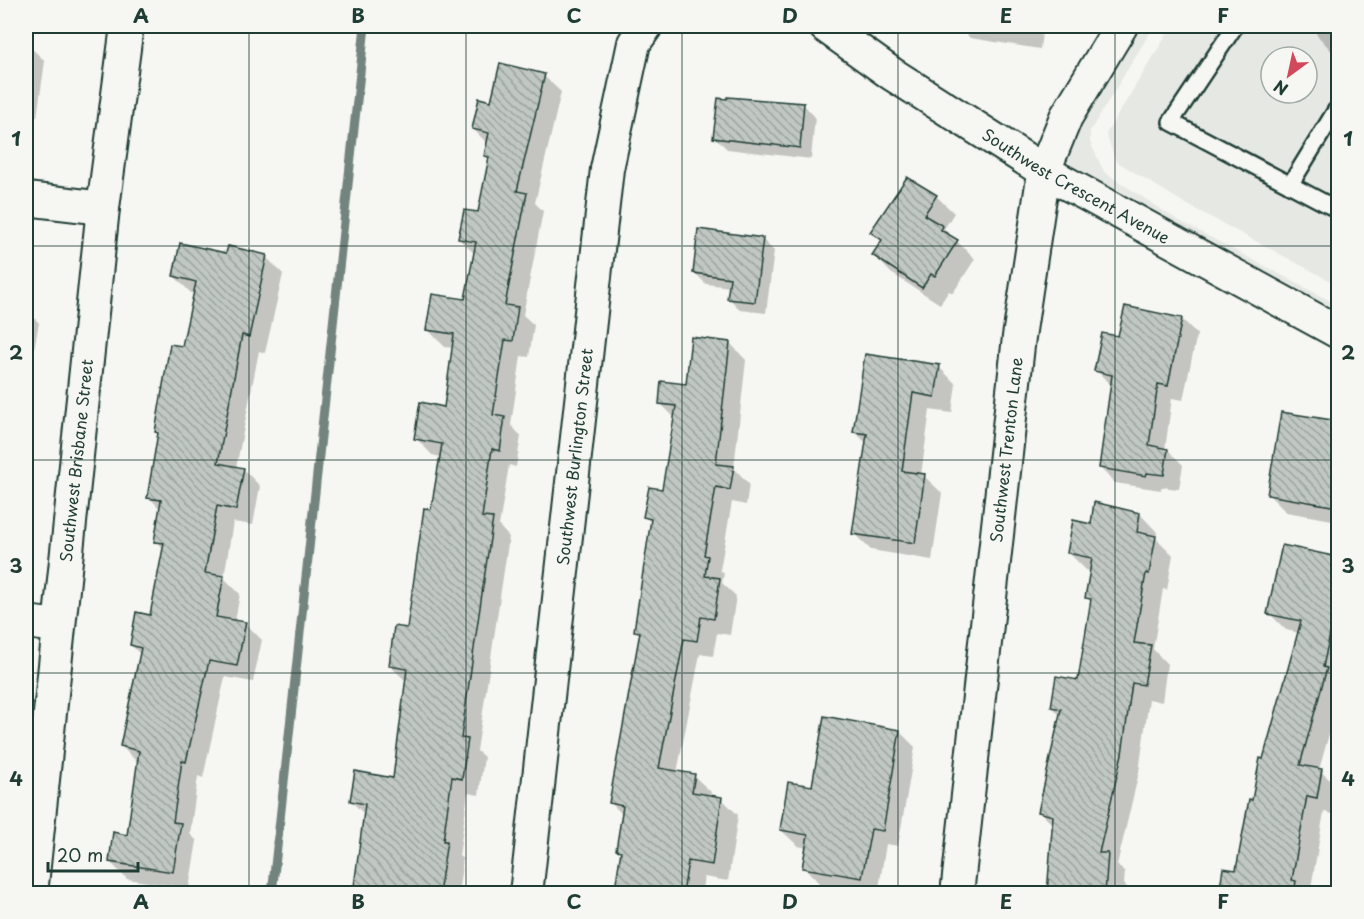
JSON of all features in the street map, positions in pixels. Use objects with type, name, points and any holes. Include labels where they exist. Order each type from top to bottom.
[{"type":"street","name":"Southwest Brisbane Street","points":[[31,894],[103,208],[127,26]]},
{"type":"street","name":"Southwest Burlington Street","points":[[526,894],[607,169],[634,43],[646,26]]},
{"type":"street","name":"Southwest Crescent Avenue","points":[[825,26],[892,74],[1044,171],[1338,332]]},
{"type":"street","name":"Southwest Trenton Lane","points":[[957,894],[1019,337],[1044,171],[1066,117],[1121,26]]},
{"type":"street","points":[[26,199],[103,208]]},
{"type":"street","points":[[26,622],[58,626]]},
{"type":"lane","points":[[1235,26],[1171,122],[1338,210]]},
{"type":"lane","points":[[1290,185],[1336,110],[1338,112]]},
{"type":"shaded area","points":[[1140,26],[1154,26],[1090,131],[1090,142],[1104,172],[1176,219],[1338,305],[1338,311],[1064,162],[1080,124]]},
{"type":"shaded area","points":[[1172,26],[1338,26],[1338,285],[1186,204],[1116,161],[1106,134]]},
{"type":"building","points":[[500,63],[545,74],[517,191],[527,193],[505,305],[518,307],[513,341],[505,340],[493,415],[505,417],[500,451],[492,449],[482,517],[493,518],[461,738],[468,739],[462,779],[452,777],[443,841],[447,841],[439,894],[353,894],[365,804],[350,801],[355,771],[393,778],[407,669],[389,666],[394,626],[407,628],[424,508],[431,509],[442,444],[414,439],[420,402],[444,407],[454,334],[426,330],[432,294],[465,299],[476,242],[458,239],[464,210],[478,212],[489,157],[484,156],[489,133],[472,129],[479,98],[491,101]]},
{"type":"building","points":[[727,97],[804,103],[800,148],[713,138],[718,98],[727,99]]},
{"type":"building","points":[[907,177],[937,195],[924,215],[943,226],[941,230],[958,240],[935,276],[931,274],[922,288],[872,255],[882,240],[870,232]]},
{"type":"building","points":[[698,229],[763,238],[755,302],[727,299],[730,278],[693,273]]},
{"type":"building","points":[[180,243],[226,253],[228,246],[267,255],[249,337],[242,335],[218,463],[244,468],[236,510],[217,506],[205,573],[224,576],[216,617],[246,622],[237,666],[209,661],[186,762],[182,761],[173,822],[181,823],[173,872],[109,862],[113,832],[127,835],[139,751],[120,746],[141,648],[130,645],[136,612],[150,615],[164,543],[154,542],[161,500],[147,498],[158,433],[155,432],[170,344],[182,346],[196,282],[173,276]]},
{"type":"building","points":[[1125,306],[1182,318],[1168,386],[1158,384],[1149,445],[1168,449],[1164,475],[1147,473],[1146,476],[1099,468],[1112,375],[1094,371],[1102,333],[1118,336]]},
{"type":"building","points":[[691,337],[730,342],[716,464],[734,466],[730,490],[716,487],[704,555],[708,556],[705,576],[720,578],[714,619],[701,617],[697,641],[684,639],[659,768],[695,774],[692,792],[722,797],[712,865],[688,861],[683,894],[614,894],[621,851],[616,850],[623,806],[609,803],[640,632],[634,631],[651,519],[643,517],[649,487],[662,489],[676,406],[659,404],[661,381],[686,384]]},
{"type":"building","points":[[865,354],[940,365],[935,397],[913,393],[902,471],[925,474],[915,543],[852,534],[867,434],[853,432]]},
{"type":"building","points":[[1281,412],[1338,421],[1338,507],[1267,495]]},
{"type":"building","points":[[1094,502],[1140,513],[1137,532],[1156,536],[1149,574],[1146,573],[1134,643],[1151,645],[1144,685],[1132,683],[1122,754],[1099,853],[1108,853],[1105,894],[1047,894],[1053,816],[1038,812],[1061,709],[1051,707],[1056,676],[1078,680],[1091,599],[1085,598],[1092,558],[1067,553],[1073,520],[1091,524]]},
{"type":"building","points":[[1282,545],[1338,557],[1338,597],[1323,667],[1327,668],[1300,765],[1322,769],[1317,798],[1307,796],[1292,880],[1296,881],[1294,894],[1219,894],[1223,868],[1236,870],[1249,799],[1252,800],[1260,758],[1263,759],[1301,621],[1267,614]]},
{"type":"building","points":[[824,716],[900,730],[883,831],[871,829],[862,878],[802,868],[808,835],[780,830],[788,782],[812,786]]},
{"type":"waterway","points":[[272,894],[365,26]]}]
